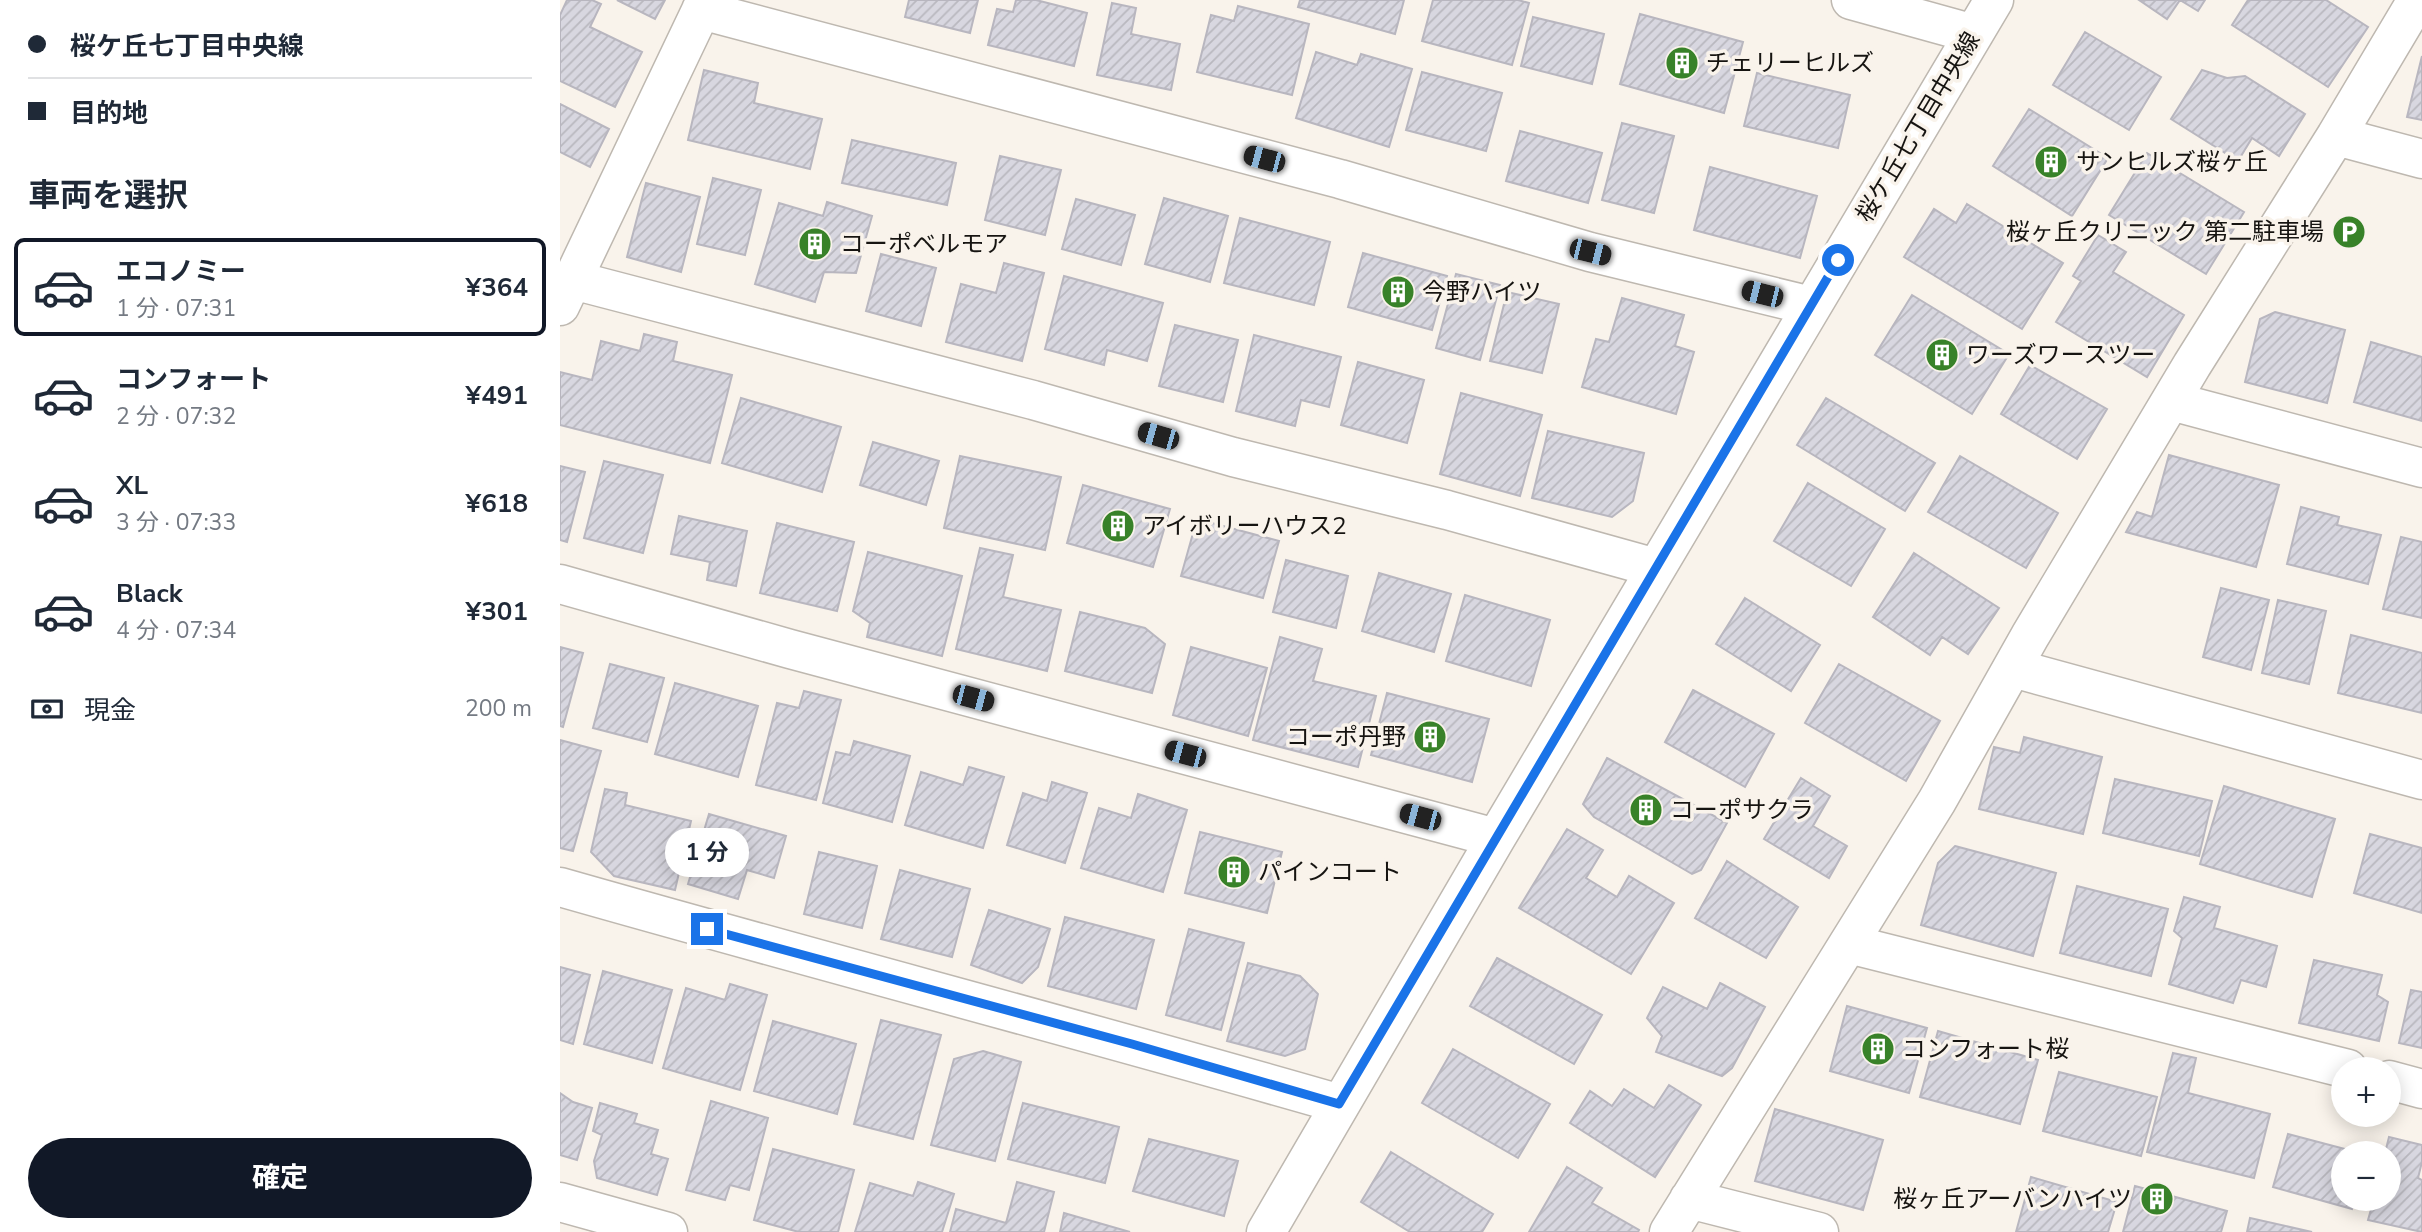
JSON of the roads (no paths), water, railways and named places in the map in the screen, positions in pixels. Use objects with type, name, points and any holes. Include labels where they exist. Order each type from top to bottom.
[{"type":"street","points":[[1851,0],[1974,34]]},
{"type":"street","name":"桜ケ丘七丁目中央線","points":[[1266,1232],[1496,838],[1994,0]]},
{"type":"street","points":[[1669,1232],[1937,801],[2012,668],[2171,401],[2417,0]]},
{"type":"street","points":[[1656,568],[1447,510],[1233,457],[1032,400],[566,293],[704,5],[1327,176],[1590,252],[1811,306]]},
{"type":"street","points":[[2336,136],[2422,159]]},
{"type":"street","points":[[2171,401],[2422,468]]},
{"type":"street","points":[[560,584],[790,649],[1496,838]]},
{"type":"street","points":[[2012,668],[2422,780]]},
{"type":"street","points":[[560,887],[1132,1044],[1339,1104]]},
{"type":"street","points":[[1849,944],[2331,1065]]},
{"type":"street","points":[[2401,1083],[2422,1089]]},
{"type":"street","points":[[1689,1199],[1819,1232]]},
{"type":"street","points":[[560,1202],[668,1232]]},
{"type":"place","name":"チェリーヒルズ","points":[[1682,63]]},
{"type":"place","name":"サンヒルズ桜ヶ丘","points":[[2051,162]]},
{"type":"place","name":"桜ヶ丘クリニック 第二駐車場","points":[[2349,232]]},
{"type":"place","name":"コーポベルモア","points":[[815,244]]},
{"type":"place","name":"今野ハイツ","points":[[1398,292]]},
{"type":"place","name":"ワーズワースツー","points":[[1942,355]]},
{"type":"place","name":"アイボリーハウス2","points":[[1118,526]]},
{"type":"place","name":"コーポ丹野","points":[[1430,737]]},
{"type":"place","name":"コーポサクラ","points":[[1646,810]]},
{"type":"place","name":"パインコート","points":[[1234,872]]},
{"type":"place","name":"コンフォート桜","points":[[1878,1049]]},
{"type":"place","name":"桜ヶ丘アーバンハイツ","points":[[2157,1199]]}]
